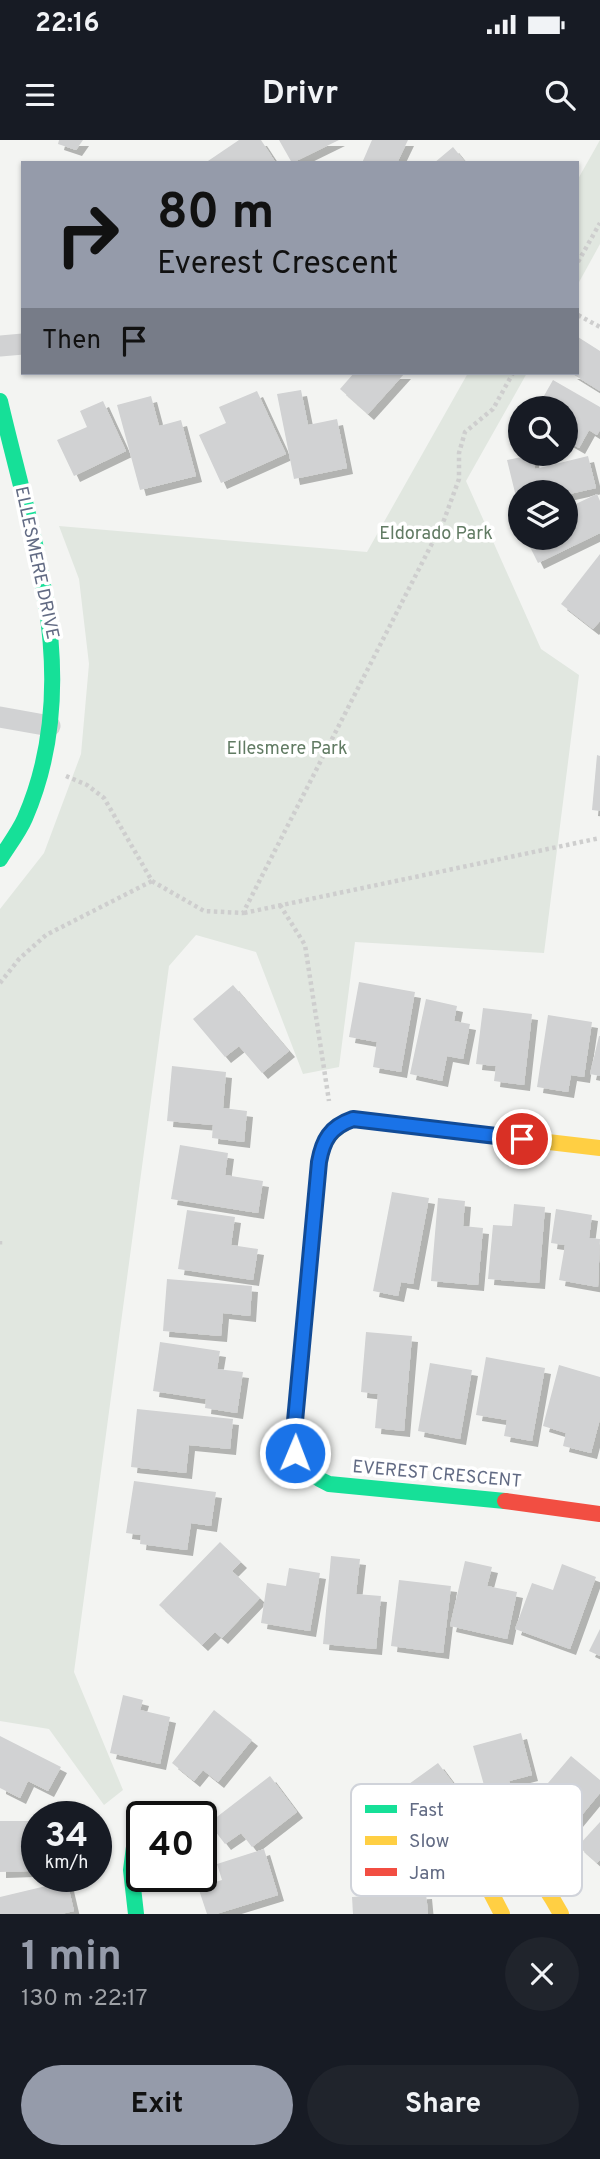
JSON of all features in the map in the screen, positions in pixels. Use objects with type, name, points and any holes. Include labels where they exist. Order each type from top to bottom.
[{"type":"street","points":[[0,346],[21,344]]},
{"type":"street","name":"ELLESMERE DRIVE","points":[[0,401],[49,611],[54,671],[50,726],[33,799],[24,820],[0,859]]},
{"type":"street","points":[[0,717],[50,726]]},
{"type":"street","points":[[334,1129],[353,1119],[600,1147]]},
{"type":"street","name":"EVEREST CRESCENT","points":[[334,1129],[324,1139],[319,1162],[294,1432],[295,1453],[299,1461],[307,1472],[329,1484],[539,1504],[600,1514]]},
{"type":"street","points":[[134,1892],[136,1914]]},
{"type":"street","points":[[493,1896],[502,1914]]},
{"type":"street","points":[[550,1896],[561,1914]]},
{"type":"path","points":[[579,260],[600,223]]},
{"type":"path","points":[[579,315],[600,327]]},
{"type":"path","points":[[243,913],[444,520],[460,479],[460,453],[465,432],[492,409],[512,375]]},
{"type":"path","points":[[59,774],[87,785],[104,798],[152,881],[204,911],[243,913],[600,838]]},
{"type":"path","points":[[0,983],[19,959],[46,935],[152,881]]},
{"type":"path","points":[[279,905],[304,944],[334,1129]]},
{"type":"green space","points":[[600,140],[600,244],[579,282],[579,177]]},
{"type":"green space","name":"Ellesmere Park","points":[[467,375],[526,375],[514,396],[508,396],[508,407],[466,481],[541,649],[579,675],[544,953],[355,942],[339,1067],[303,1074],[256,952],[196,935],[169,966],[74,1672],[123,1790],[109,1801],[101,1801],[49,1729],[0,1721],[0,909],[44,853],[81,754],[89,664],[79,579],[59,526],[367,552]]},
{"type":"building","points":[[59,140],[83,140],[76,150],[58,144]]},
{"type":"building","points":[[239,140],[261,140],[275,161],[208,161]]},
{"type":"building","points":[[279,140],[339,140],[296,161],[291,161]]},
{"type":"building","points":[[372,140],[408,140],[398,161],[363,161]]},
{"type":"building","points":[[453,147],[464,161],[436,161]]},
{"type":"building","points":[[579,338],[600,351],[600,391],[574,375],[579,375]]},
{"type":"building","points":[[352,375],[403,375],[368,414],[340,389]]},
{"type":"building","points":[[553,380],[600,407],[600,430],[597,435],[589,430],[578,447],[578,396],[544,396]]},
{"type":"building","points":[[301,390],[308,425],[337,419],[347,468],[294,479],[277,394]]},
{"type":"building","points":[[257,391],[286,454],[221,483],[199,435],[226,423],[219,407]]},
{"type":"building","points":[[151,396],[159,426],[181,420],[196,476],[140,490],[117,405]]},
{"type":"building","points":[[103,401],[126,451],[74,476],[57,440],[87,427],[80,411]]},
{"type":"building","points":[[588,456],[596,488],[578,492],[578,480],[512,480],[508,466],[534,466],[535,469],[547,466],[578,466],[578,458]]},
{"type":"building","points":[[597,494],[600,501],[600,533],[578,544],[578,503]]},
{"type":"building","points":[[532,550],[565,550],[538,563]]},
{"type":"building","points":[[600,554],[600,621],[593,629],[561,604]]},
{"type":"building","points":[[597,755],[600,756],[600,811],[592,810]]},
{"type":"building","points":[[359,982],[415,992],[401,1072],[373,1067],[377,1042],[349,1037]]},
{"type":"building","points":[[233,985],[289,1051],[262,1073],[239,1046],[225,1057],[193,1019]]},
{"type":"building","points":[[426,999],[457,1006],[454,1021],[470,1024],[463,1059],[447,1056],[442,1081],[410,1074]]},
{"type":"building","points":[[483,1008],[532,1014],[524,1085],[494,1081],[496,1066],[476,1064]]},
{"type":"building","points":[[548,1015],[592,1022],[584,1077],[571,1075],[568,1092],[537,1087]]},
{"type":"building","points":[[600,1036],[600,1076],[590,1074]]},
{"type":"building","points":[[172,1066],[226,1072],[223,1108],[247,1111],[244,1142],[212,1138],[213,1125],[167,1121]]},
{"type":"building","points":[[180,1145],[228,1153],[225,1175],[263,1181],[258,1213],[171,1199]]},
{"type":"building","points":[[392,1192],[429,1198],[413,1284],[401,1282],[398,1296],[373,1291]]},
{"type":"building","points":[[438,1198],[465,1201],[463,1226],[483,1228],[478,1285],[431,1281]]},
{"type":"building","points":[[514,1204],[545,1207],[539,1283],[488,1279],[493,1225],[512,1226]]},
{"type":"building","points":[[556,1209],[592,1215],[589,1238],[600,1239],[598,1287],[559,1280],[565,1245],[551,1243]]},
{"type":"building","points":[[187,1210],[235,1217],[231,1245],[258,1249],[253,1280],[178,1269]]},
{"type":"building","points":[[167,1279],[252,1286],[250,1316],[223,1313],[221,1336],[163,1331]]},
{"type":"building","points":[[366,1332],[412,1336],[404,1431],[375,1428],[378,1394],[361,1392]]},
{"type":"building","points":[[160,1342],[220,1351],[217,1369],[243,1372],[237,1413],[205,1408],[206,1399],[153,1391]]},
{"type":"building","points":[[486,1357],[545,1368],[532,1441],[504,1436],[507,1420],[476,1415]]},
{"type":"building","points":[[430,1363],[472,1370],[460,1439],[418,1431]]},
{"type":"building","points":[[559,1365],[600,1377],[600,1419],[591,1453],[563,1446],[566,1433],[543,1426]]},
{"type":"building","points":[[137,1409],[233,1419],[230,1449],[189,1445],[186,1473],[131,1467]]},
{"type":"building","points":[[134,1481],[216,1492],[211,1526],[191,1523],[187,1550],[140,1544],[141,1535],[126,1533]]},
{"type":"building","points":[[220,1542],[241,1562],[232,1571],[260,1598],[222,1638],[215,1632],[202,1645],[159,1605]]},
{"type":"building","points":[[331,1556],[360,1559],[356,1594],[381,1596],[376,1649],[323,1644]]},
{"type":"building","points":[[465,1561],[492,1567],[487,1586],[517,1592],[507,1639],[450,1626]]},
{"type":"building","points":[[562,1564],[596,1577],[570,1649],[515,1629],[532,1583],[553,1590]]},
{"type":"building","points":[[289,1568],[320,1573],[310,1631],[261,1623],[267,1583],[286,1586]]},
{"type":"building","points":[[399,1580],[451,1586],[443,1653],[391,1646]]},
{"type":"building","points":[[600,1629],[600,1656],[589,1651]]},
{"type":"building","points":[[123,1695],[143,1700],[140,1710],[170,1717],[160,1764],[110,1753]]},
{"type":"building","points":[[214,1710],[252,1740],[218,1782],[203,1770],[194,1781],[172,1763]]},
{"type":"building","points":[[521,1733],[532,1775],[509,1781],[510,1784],[484,1784],[473,1746]]},
{"type":"building","points":[[0,1736],[61,1767],[48,1791],[28,1781],[20,1798],[0,1788]]},
{"type":"building","points":[[571,1756],[600,1780],[600,1793],[582,1815],[582,1784],[548,1783]]},
{"type":"building","points":[[438,1763],[454,1784],[409,1784]]},
{"type":"building","points":[[270,1776],[297,1812],[252,1847],[241,1833],[225,1844],[217,1834],[217,1817]]},
{"type":"building","points":[[0,1821],[21,1821],[21,1871],[0,1872]]},
{"type":"building","points":[[600,1822],[600,1860],[597,1863],[582,1850],[582,1842]]},
{"type":"building","points":[[264,1849],[278,1895],[216,1914],[207,1914],[200,1892],[217,1892],[217,1881],[222,1880],[217,1864]]},
{"type":"building","points":[[21,1892],[70,1892],[74,1911],[61,1914],[0,1914],[0,1897]]},
{"type":"building","points":[[426,1896],[428,1914],[353,1914],[352,1897]]},
{"type":"traffic: fast","points":[[0,401],[38,557],[52,662],[51,714],[42,766],[25,818],[0,859]]},
{"type":"traffic: fast","points":[[317,1184],[294,1432],[303,1464],[313,1475],[329,1484],[505,1501]]},
{"type":"traffic: fast","points":[[134,1892],[136,1914]]},
{"type":"traffic: slow","points":[[317,1184],[321,1153],[328,1137],[342,1124],[353,1119],[600,1148]]},
{"type":"traffic: slow","points":[[493,1896],[502,1914]]},
{"type":"traffic: slow","points":[[551,1896],[561,1914]]},
{"type":"traffic: jam","points":[[505,1501],[600,1514]]},
{"type":"route","points":[[295,1453],[294,1432],[319,1162],[324,1139],[342,1123],[353,1119],[522,1139]]},
{"type":"park label","name":"Eldorado Park","points":[[436,534]]}]
